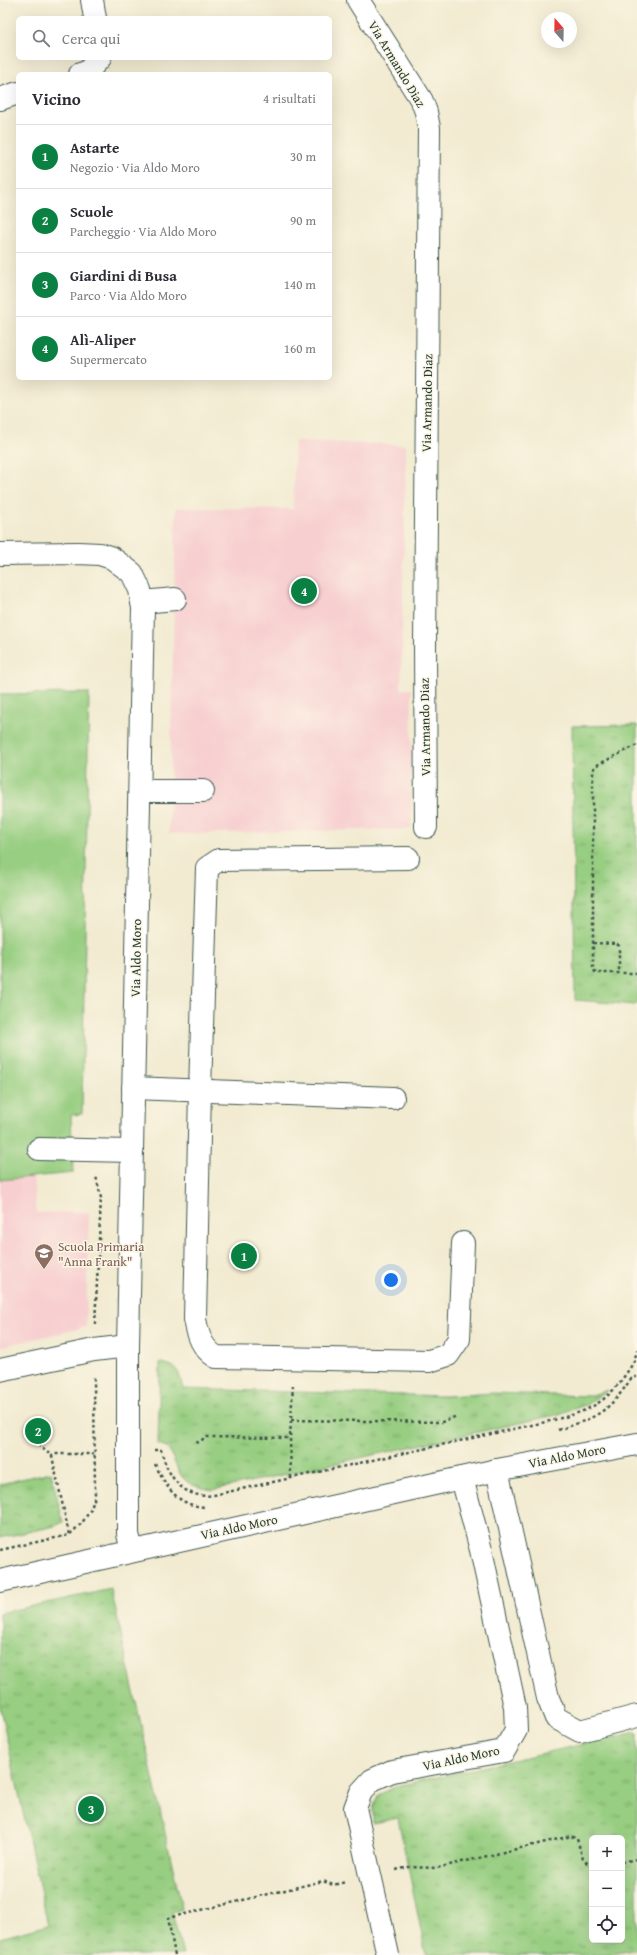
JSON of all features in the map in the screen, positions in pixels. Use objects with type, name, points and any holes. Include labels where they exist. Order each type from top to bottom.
[{"type":"street","points":[[92,0],[95,16]]},
{"type":"street","name":"Via Armando Diaz","points":[[358,0],[422,100],[429,128],[425,646],[426,827]]},
{"type":"street","points":[[87,72],[98,60]]},
{"type":"street","points":[[0,98],[16,94]]},
{"type":"street","name":"Via Aldo Moro","points":[[0,554],[100,554],[112,558],[132,573],[140,590],[142,602],[140,790],[131,1151],[128,1346],[128,1534],[132,1551]]},
{"type":"street","points":[[142,602],[175,599]]},
{"type":"street","points":[[140,790],[203,791]]},
{"type":"street","points":[[408,858],[219,860],[207,868],[195,1319],[198,1332],[207,1351],[216,1357],[294,1360],[429,1361],[448,1355],[459,1339],[463,1243]]},
{"type":"street","points":[[133,1088],[393,1098]]},
{"type":"street","points":[[39,1148],[131,1151]]},
{"type":"street","points":[[0,1370],[94,1350],[128,1346]]},
{"type":"street","name":"Via Aldo Moro","points":[[0,1582],[132,1551],[497,1470],[637,1444]]},
{"type":"street","points":[[497,1470],[548,1698],[556,1718],[580,1731],[637,1716]]},
{"type":"street","name":"Via Aldo Moro","points":[[388,1955],[355,1808],[361,1792],[372,1780],[392,1771],[504,1751],[516,1730],[515,1707],[481,1550],[462,1478]]},
{"type":"path","points":[[637,745],[595,766],[593,770],[593,969],[596,973],[637,973]]},
{"type":"path","points":[[593,943],[617,944],[620,946],[619,973]]},
{"type":"path","points":[[0,1550],[69,1535],[82,1523],[95,1496],[94,1350],[102,1198],[89,1149]]},
{"type":"path","points":[[210,1507],[190,1503],[173,1494],[165,1485],[151,1450],[161,1450],[166,1466],[173,1480],[180,1486],[196,1495],[214,1495],[550,1421],[579,1413],[597,1405],[612,1393],[636,1362],[637,1350]]},
{"type":"path","points":[[291,1478],[290,1438],[294,1360]]},
{"type":"path","points":[[553,1432],[592,1419],[608,1409],[619,1398],[632,1377],[637,1377]]},
{"type":"path","points":[[291,1420],[442,1422],[456,1416]]},
{"type":"path","points":[[196,1443],[207,1437],[290,1438]]},
{"type":"path","points":[[34,1441],[52,1456],[69,1535]]},
{"type":"path","points":[[52,1456],[55,1454],[94,1454]]},
{"type":"path","points":[[175,1955],[168,1918],[323,1881],[333,1885],[409,1867],[437,1868],[571,1836],[577,1838],[583,1860],[589,1865]]},
{"type":"path","points":[[625,1861],[637,1859]]},
{"type":"shaded area","points":[[295,441],[406,445],[401,689],[412,689],[411,829],[169,834],[176,508],[293,509]]},
{"type":"shaded area","name":"Scuola Primaria \"Anna Frank\"","points":[[33,1176],[36,1213],[89,1212],[86,1327],[0,1347],[0,1180]]},
{"type":"green space","points":[[89,693],[82,1114],[71,1115],[73,1173],[0,1180],[0,694]]},
{"type":"green space","points":[[637,725],[637,1002],[635,1005],[575,1000],[572,726]]},
{"type":"green space","points":[[160,1363],[175,1368],[179,1374],[183,1389],[447,1396],[493,1393],[588,1396],[608,1390],[586,1405],[556,1415],[213,1490],[193,1485],[182,1477],[167,1447],[158,1444]]},
{"type":"green space","points":[[51,1472],[63,1522],[55,1526],[0,1538],[0,1484]]},
{"type":"green space","points":[[111,1589],[182,1909],[172,1912],[183,1955],[0,1955],[0,1938],[48,1925],[0,1708],[0,1613]]},
{"type":"green space","points":[[637,1732],[637,1949],[608,1955],[426,1955],[398,1818],[373,1823],[373,1809],[378,1795],[397,1786]]},
{"type":"place","name":"Alì-Aliper","points":[[304,591]]},
{"type":"place","name":"Astarte","points":[[244,1256]]},
{"type":"place","name":"Scuola Primaria \"Anna Frank\"","points":[[44,1270]]},
{"type":"place","name":"Scuole","points":[[38,1431]]},
{"type":"place","name":"Giardini di Busa","points":[[91,1809]]}]
